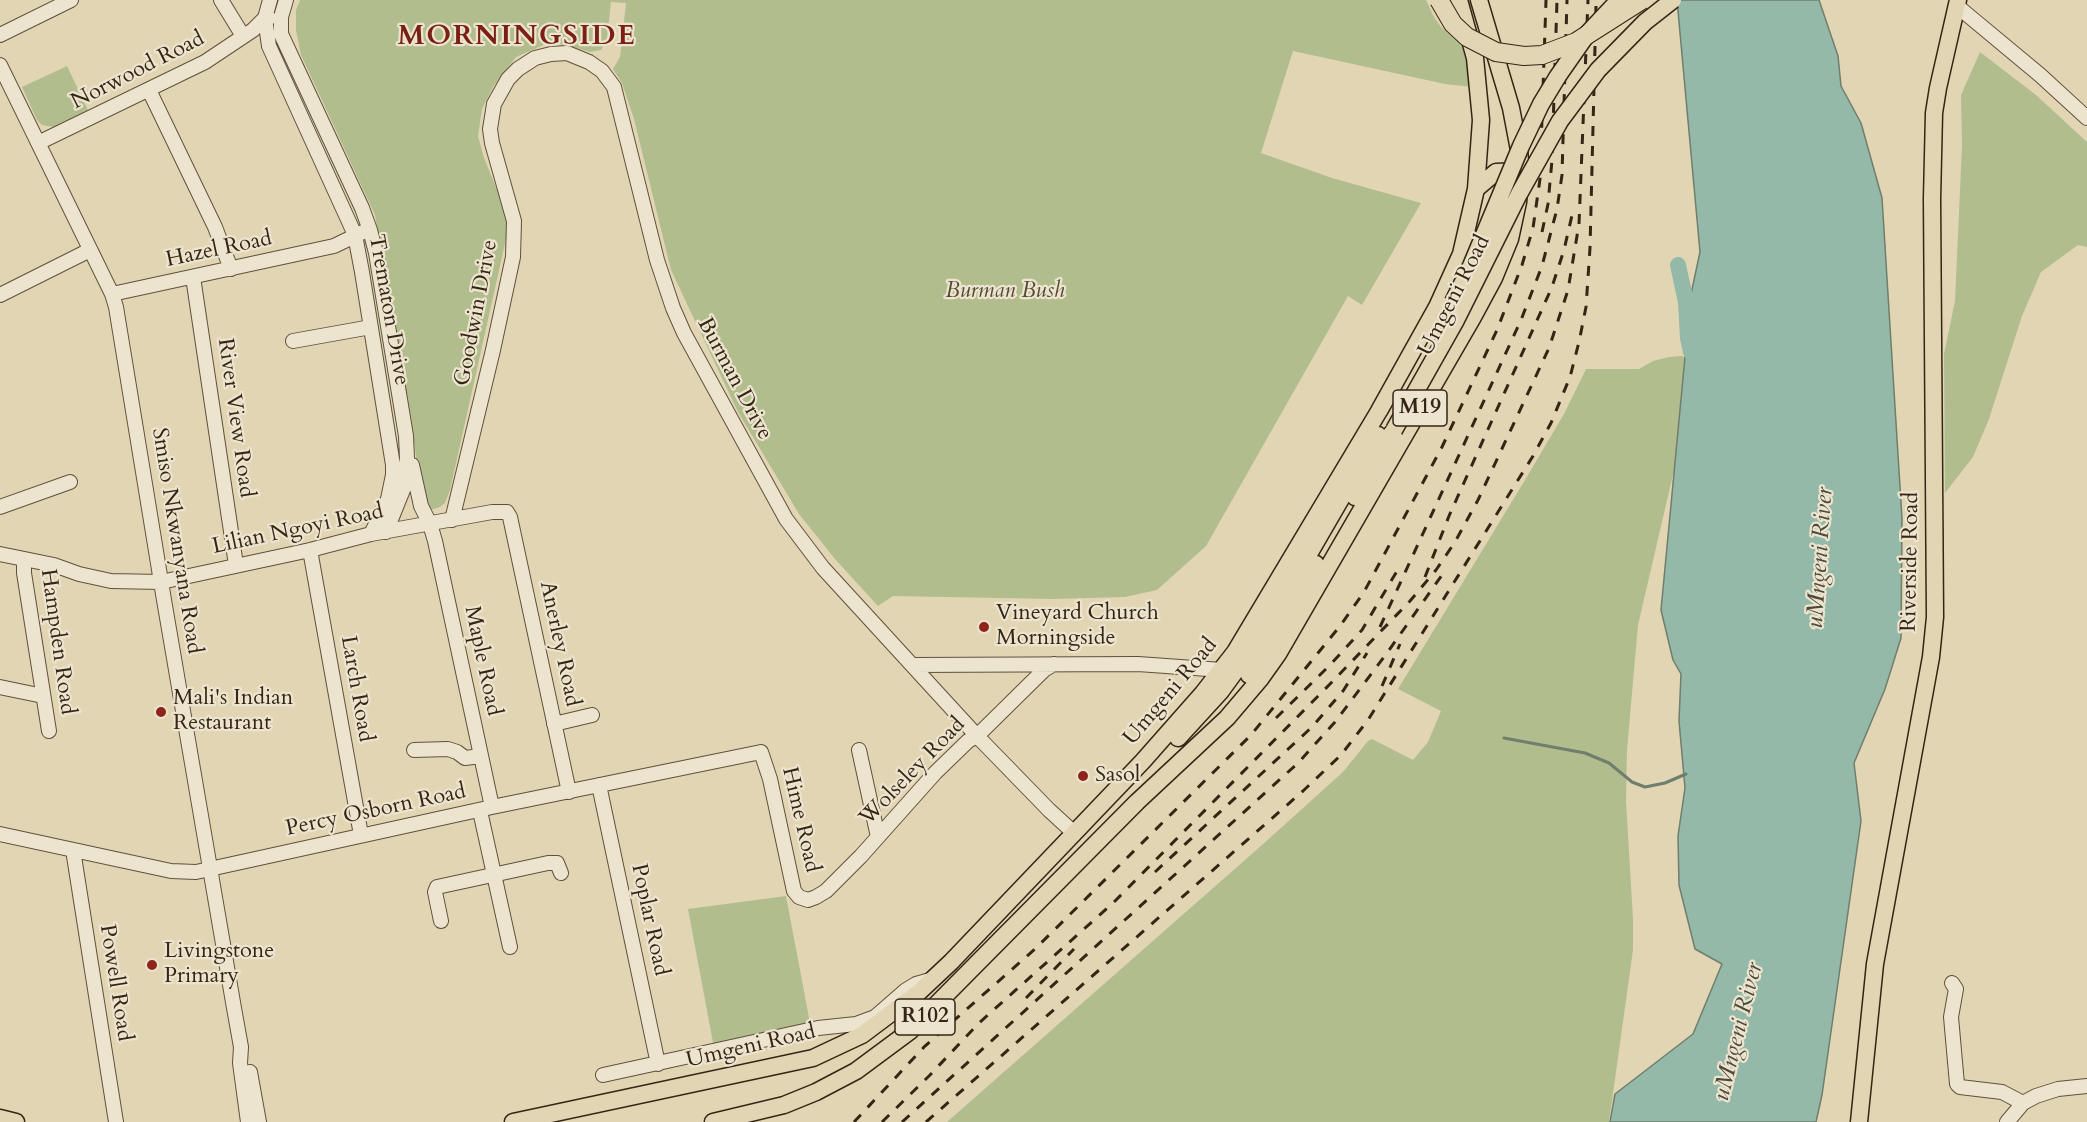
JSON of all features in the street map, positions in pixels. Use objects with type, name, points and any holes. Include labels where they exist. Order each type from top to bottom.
[{"type":"highway","points":[[1439,0],[1453,24],[1473,40],[1496,52],[1524,56],[1542,55],[1576,42],[1642,0]]},
{"type":"main road","name":"Umgeni Road","points":[[513,1122],[578,1115],[813,1058],[862,1035],[888,1018],[932,980],[980,932],[1143,761],[1222,670],[1379,411],[1437,307],[1461,254],[1476,189],[1481,143],[1480,94],[1475,58],[1459,0]]},
{"type":"main road","name":"Umgeni Road","points":[[713,1122],[784,1105],[816,1092],[856,1071],[910,1031],[1174,766],[1227,718],[1278,654],[1457,346],[1494,278],[1510,239],[1518,202],[1521,171],[1519,150],[1511,108],[1479,0]]},
{"type":"main road","points":[[1174,766],[1239,690],[1257,665],[1390,425],[1445,318],[1471,266],[1541,104],[1588,33],[1619,0]]},
{"type":"main road","points":[[1143,761],[1158,755],[1170,746],[1212,702],[1236,672],[1456,320],[1519,194],[1560,120],[1598,70],[1645,22],[1673,0]]},
{"type":"main road","name":"Riverside Road","points":[[1859,1122],[1875,964],[1931,657],[1935,617],[1932,211],[1934,113],[1958,3]]},
{"type":"main road","points":[[1476,189],[1496,172],[1521,171]]},
{"type":"main road","points":[[0,1118],[16,1122]]},
{"type":"street","points":[[0,35],[71,0]]},
{"type":"street","points":[[220,0],[254,34]]},
{"type":"street","name":"Trematon Drive","points":[[270,0],[265,18],[254,34],[274,58],[356,242],[391,450],[393,475],[388,499],[371,534]]},
{"type":"street","name":"Trematon Drive","points":[[286,0],[281,17],[281,33],[370,230],[376,253],[406,442],[405,485],[386,532]]},
{"type":"street","points":[[1958,3],[2087,117]]},
{"type":"street","points":[[265,18],[281,17]]},
{"type":"street","name":"Norwood Road","points":[[38,143],[205,62],[254,34],[281,33]]},
{"type":"street","name":"Goodwin Drive","points":[[452,520],[513,256],[514,221],[490,129],[494,104],[508,79],[535,58],[567,53],[589,62],[602,71]]},
{"type":"street","name":"Smiso Nkwanyana Road","points":[[0,65],[112,294],[119,320],[161,582],[241,1047],[240,1063],[248,1122]]},
{"type":"street","name":"Burman Drive","points":[[602,71],[614,87],[657,260],[673,308],[684,333],[786,519],[823,568],[978,736],[1073,832]]},
{"type":"street","points":[[149,90],[215,227],[231,269]]},
{"type":"street","points":[[310,136],[324,128]]},
{"type":"street","name":"Hazel Road","points":[[112,294],[356,242],[370,230]]},
{"type":"street","name":"Hazel Road","points":[[356,242],[376,253]]},
{"type":"street","points":[[0,295],[90,250]]},
{"type":"street","name":"River View Road","points":[[193,277],[236,565]]},
{"type":"street","points":[[293,341],[371,327]]},
{"type":"street","points":[[377,363],[394,360]]},
{"type":"street","points":[[391,450],[396,456],[403,456],[406,442]]},
{"type":"street","name":"Maple Road","points":[[406,442],[421,506],[430,524],[481,756],[494,874],[510,947]]},
{"type":"street","points":[[0,507],[70,482]]},
{"type":"street","name":"Lilian Ngoyi Road","points":[[0,554],[111,581],[161,582],[310,550],[371,534],[499,511]]},
{"type":"street","name":"Anerley Road","points":[[499,511],[507,512],[510,517],[569,792]]},
{"type":"street","name":"Larch Road","points":[[310,550],[361,835]]},
{"type":"street","name":"Hampden Road","points":[[24,559],[24,573],[49,731]]},
{"type":"street","name":"Wolseley Road","points":[[799,897],[808,900],[826,891],[935,773],[968,741],[978,736],[1044,670],[1054,664]]},
{"type":"street","points":[[912,665],[1138,664],[1222,670]]},
{"type":"street","points":[[0,687],[43,696]]},
{"type":"street","points":[[554,724],[592,715]]},
{"type":"street","points":[[414,750],[448,749],[465,758],[481,756]]},
{"type":"street","points":[[860,750],[878,837]]},
{"type":"street","name":"Percy Osborn Road","points":[[0,834],[184,873],[196,872],[361,835],[761,752]]},
{"type":"street","name":"Hime Road","points":[[761,752],[770,779],[790,876],[794,891],[799,897]]},
{"type":"street","name":"Poplar Road","points":[[599,785],[658,1064]]},
{"type":"street","name":"Powell Road","points":[[72,850],[116,1122]]},
{"type":"street","points":[[441,921],[435,892],[437,886],[548,862],[556,863],[561,873]]},
{"type":"street","points":[[603,1075],[818,1028],[866,1021],[875,1017],[906,990],[916,984],[932,980]]},
{"type":"street","points":[[1952,983],[1956,989],[1951,1017],[1957,1084],[1960,1087],[2002,1092],[2023,1103]]},
{"type":"street","name":"Smiso Nkwanyana Road","points":[[241,1047],[248,1061],[259,1122]]},
{"type":"street","points":[[2007,1122],[2023,1103],[2058,1089],[2087,1086]]},
{"type":"green space","name":"Burman Bush","points":[[300,0],[1426,0],[1442,28],[1463,47],[1472,87],[1445,84],[1293,51],[1261,153],[1332,178],[1421,203],[1362,305],[1348,296],[1206,546],[1157,590],[1125,597],[1052,599],[893,596],[878,606],[835,559],[799,514],[738,412],[671,270],[634,119],[622,83],[613,69],[620,57],[626,3],[611,2],[607,39],[601,50],[590,52],[548,43],[516,57],[493,87],[482,109],[478,136],[484,158],[502,202],[508,230],[450,490],[445,503],[440,507],[430,510],[423,504],[375,215],[301,55],[296,30],[296,10]]},
{"type":"green space","points":[[1980,52],[2036,95],[2087,142],[2087,247],[2078,245],[2041,272],[2022,316],[1989,419],[1973,457],[1945,493],[1944,354],[1955,301],[1962,146],[1961,95]]},
{"type":"green space","points":[[67,66],[88,110],[54,127],[42,125],[37,120],[22,87]]},
{"type":"green space","points":[[1682,356],[1688,359],[1688,410],[1638,625],[1627,750],[1626,801],[1633,950],[1609,1122],[947,1122],[1343,772],[1368,741],[1372,739],[1413,760],[1428,742],[1441,711],[1398,689],[1564,414],[1586,369],[1639,369],[1653,361]]},
{"type":"green space","points":[[786,896],[810,1023],[714,1048],[688,909]]},
{"type":"water","name":"uMngeni River","points":[[1677,0],[1819,0],[1838,56],[1841,86],[1861,123],[1882,198],[1902,519],[1901,638],[1885,689],[1854,763],[1861,821],[1822,1095],[1816,1122],[1610,1122],[1615,1094],[1693,1034],[1722,964],[1695,949],[1679,885],[1678,836],[1685,788],[1679,721],[1681,674],[1673,660],[1661,610],[1691,294],[1700,252]]},
{"type":"waterway","points":[[1678,265],[1686,302],[1691,352]]},
{"type":"waterway","points":[[1504,738],[1585,753],[1609,763],[1632,782],[1645,787],[1665,783],[1686,774]]},
{"type":"railway","points":[[854,1122],[925,1046],[1035,949],[1251,735],[1340,626],[1364,592],[1442,447],[1497,330],[1522,265],[1533,228],[1540,179],[1546,0]]},
{"type":"railway","points":[[1542,232],[1548,204],[1552,160],[1557,0]]},
{"type":"railway","points":[[1380,627],[1521,320],[1542,266],[1557,209],[1562,175],[1567,0]]},
{"type":"railway","points":[[882,1122],[979,1023],[1113,903],[1330,684],[1410,601],[1436,570],[1455,542],[1478,500],[1549,348],[1568,290],[1579,224],[1588,0]]},
{"type":"railway","points":[[926,1122],[1341,755],[1368,720],[1533,456],[1551,423],[1570,377],[1586,307],[1590,248],[1596,6]]},
{"type":"railway","points":[[1425,577],[1449,516],[1552,287],[1573,211]]},
{"type":"railway","points":[[1276,718],[1362,630],[1400,566]]},
{"type":"railway","points":[[902,1122],[1298,763],[1335,722],[1442,575]]},
{"type":"railway","points":[[1382,686],[1400,644]]},
{"type":"railway","points":[[1155,872],[1312,727],[1343,691],[1367,653]]},
{"type":"railway","points":[[1026,998],[1074,949]]},
{"type":"place","name":"Vineyard Church Morningside","points":[[984,627]]},
{"type":"place","name":"Mali's Indian Restaurant","points":[[161,712]]},
{"type":"place","name":"Sasol","points":[[1083,776]]},
{"type":"place","name":"Livingstone Primary","points":[[152,965]]},
{"type":"district","name":"MORNINGSIDE","points":[[517,38]]}]
